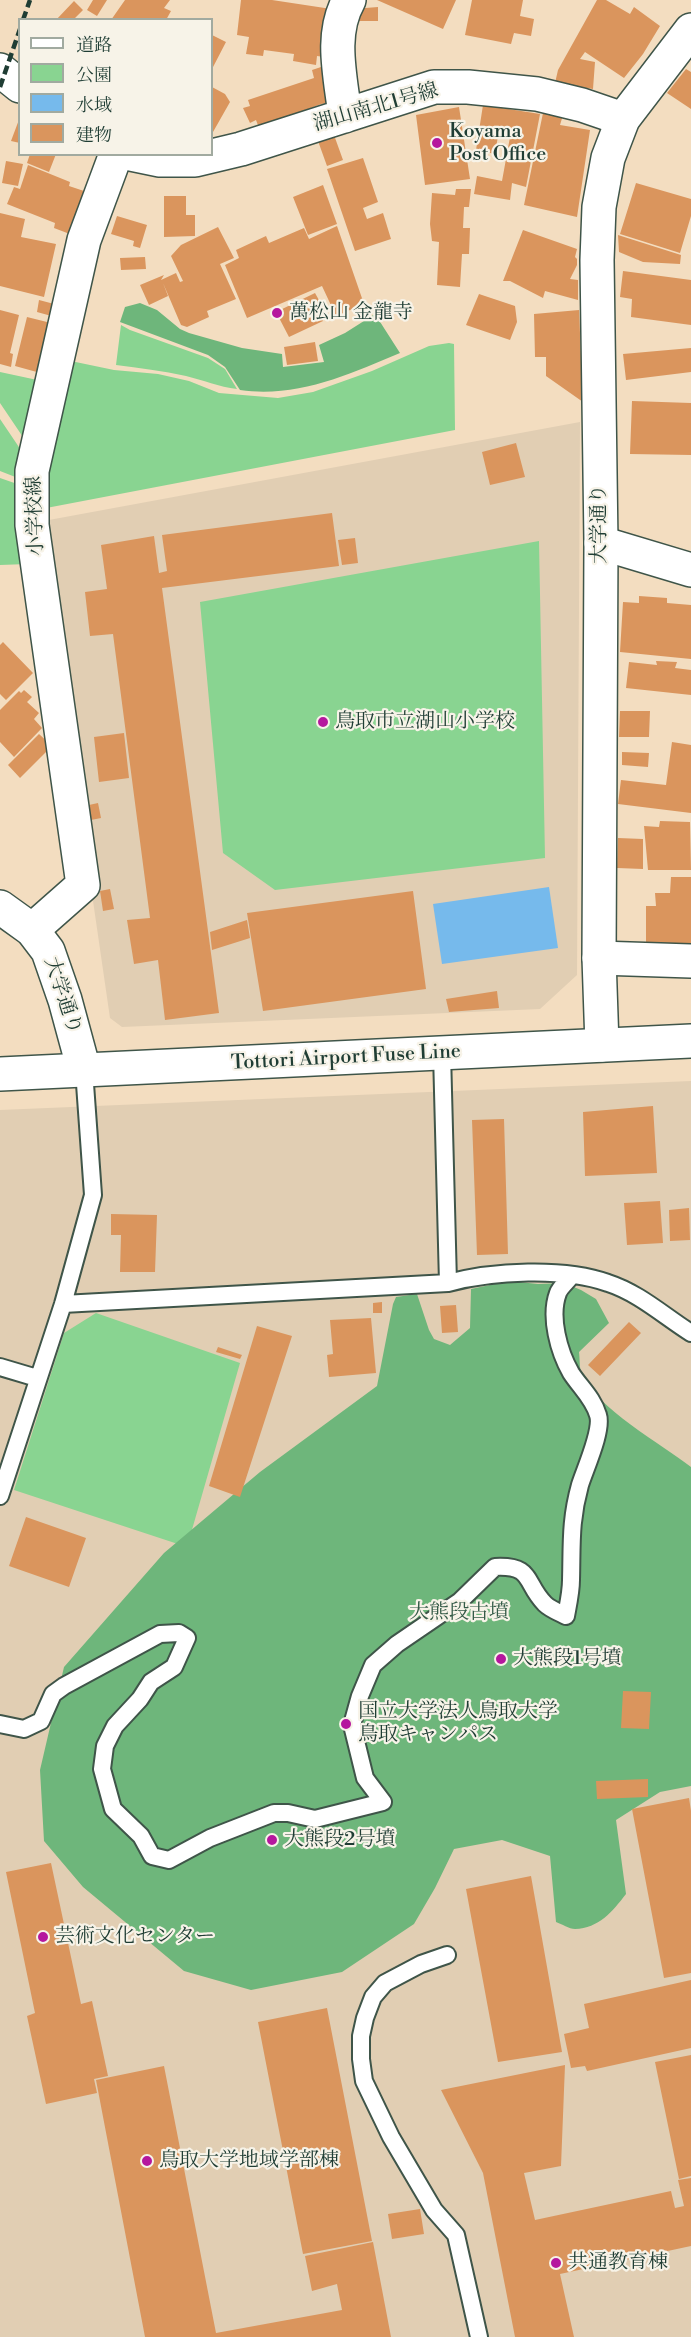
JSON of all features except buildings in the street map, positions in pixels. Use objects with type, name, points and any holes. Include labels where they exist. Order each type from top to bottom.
[{"type":"street","points":[[345,116],[337,45],[339,27],[349,0]]},
{"type":"street","name":"大学通り","points":[[602,1045],[599,958],[601,543],[597,260],[599,207],[608,158],[623,118],[691,30]]},
{"type":"street","points":[[0,70],[18,84]]},
{"type":"street","name":"湖山南北1号線","points":[[213,156],[241,149],[434,87],[468,87],[537,94],[623,118]]},
{"type":"street","name":"小学校線","points":[[32,930],[84,885],[32,525],[32,471],[84,240],[115,156]]},
{"type":"street","name":"湖山南北1号線","points":[[140,156],[159,160],[195,160],[212,156]]},
{"type":"street","points":[[601,543],[691,570]]},
{"type":"street","name":"大学通り","points":[[0,907],[32,930],[48,951],[65,1000],[84,1070]]},
{"type":"street","points":[[599,958],[691,961]]},
{"type":"street","name":"Tottori Airport Fuse Line","points":[[0,1074],[691,1041]]},
{"type":"lane","points":[[442,1053],[448,1283]]},
{"type":"lane","points":[[0,1496],[63,1304],[93,1196],[84,1070]]},
{"type":"lane","points":[[63,1304],[448,1283],[471,1277],[523,1273],[572,1275],[607,1282],[633,1294],[691,1333]]},
{"type":"lane","points":[[0,1724],[24,1729],[41,1721],[53,1694],[76,1678],[119,1658],[160,1634],[179,1633],[188,1638],[174,1666],[151,1682],[140,1699],[115,1726],[105,1746],[102,1769],[113,1809],[141,1836],[152,1856],[169,1860],[210,1838],[273,1813],[288,1813],[315,1819],[383,1802],[364,1778],[352,1725],[360,1696],[373,1665],[397,1644],[460,1601],[495,1567],[510,1566],[526,1574],[545,1605],[566,1617],[572,1582],[570,1550],[573,1514],[593,1449],[599,1417],[587,1394],[571,1373],[559,1348],[555,1316],[558,1293],[572,1275]]},
{"type":"lane","points":[[0,1367],[37,1378]]},
{"type":"lane","points":[[447,1955],[403,1973],[385,1983],[379,1990],[365,2018],[361,2036],[361,2059],[364,2081],[391,2137],[434,2210],[456,2235],[479,2337]]},
{"type":"shaded area","name":"鳥取市立湖山小学校","points":[[580,422],[577,975],[540,1009],[122,1027],[110,1018],[38,522]]},
{"type":"shaded area","name":"国立大学法人鳥取大学 鳥取キャンパス","points":[[691,1081],[691,2337],[0,2337],[0,1110]]},
{"type":"green space","points":[[140,303],[157,310],[180,329],[189,333],[242,348],[282,354],[283,367],[324,362],[319,345],[345,333],[375,314],[400,353],[342,376],[302,388],[261,392],[240,390],[225,367],[208,355],[120,322],[125,307]]},
{"type":"green space","points":[[121,325],[208,358],[225,369],[237,389],[177,374],[116,365]]},
{"type":"green space","points":[[454,344],[455,430],[41,509],[66,360],[114,370],[158,374],[189,381],[219,393],[278,398],[313,392],[372,371],[429,346]]},
{"type":"green space","points":[[0,372],[42,381],[29,446],[0,403]]},
{"type":"green space","points":[[0,419],[27,459],[23,480],[0,471]]},
{"type":"green space","points":[[0,478],[23,486],[28,564],[0,565]]},
{"type":"green space","points":[[539,541],[545,858],[275,890],[223,853],[200,602]]},
{"type":"green space","name":"大熊段古墳","points":[[509,1281],[538,1284],[564,1283],[596,1299],[609,1323],[579,1352],[582,1375],[601,1400],[615,1413],[691,1467],[691,1786],[660,1792],[616,1820],[626,1894],[610,1913],[591,1926],[573,1929],[556,1922],[550,1856],[502,1840],[454,1849],[414,1924],[342,1972],[251,1990],[184,1971],[83,1887],[44,1841],[40,1770],[64,1667],[164,1553],[260,1472],[377,1386],[396,1297],[417,1294],[434,1339],[450,1345],[470,1328],[471,1289]]},
{"type":"green space","points":[[96,1313],[240,1363],[187,1547],[14,1490],[64,1333]]},
{"type":"water","points":[[549,887],[558,948],[442,964],[433,904]]},
{"type":"railway","points":[[24,18],[30,0]]},
{"type":"railway","points":[[0,87],[18,35]]},
{"type":"place","name":"Koyama Post Office","points":[[437,143]]},
{"type":"place","name":"萬松山 金龍寺","points":[[277,313]]},
{"type":"place","name":"鳥取市立湖山小学校","points":[[323,722]]},
{"type":"place","name":"大熊段1号墳","points":[[501,1659]]},
{"type":"place","name":"国立大学法人鳥取大学 鳥取キャンパス","points":[[346,1724]]},
{"type":"place","name":"大熊段2号墳","points":[[272,1840]]},
{"type":"place","name":"芸術文化センター","points":[[43,1937]]},
{"type":"place","name":"鳥取大学地域学部棟","points":[[147,2161]]},
{"type":"place","name":"共通教育棟","points":[[556,2263]]}]
